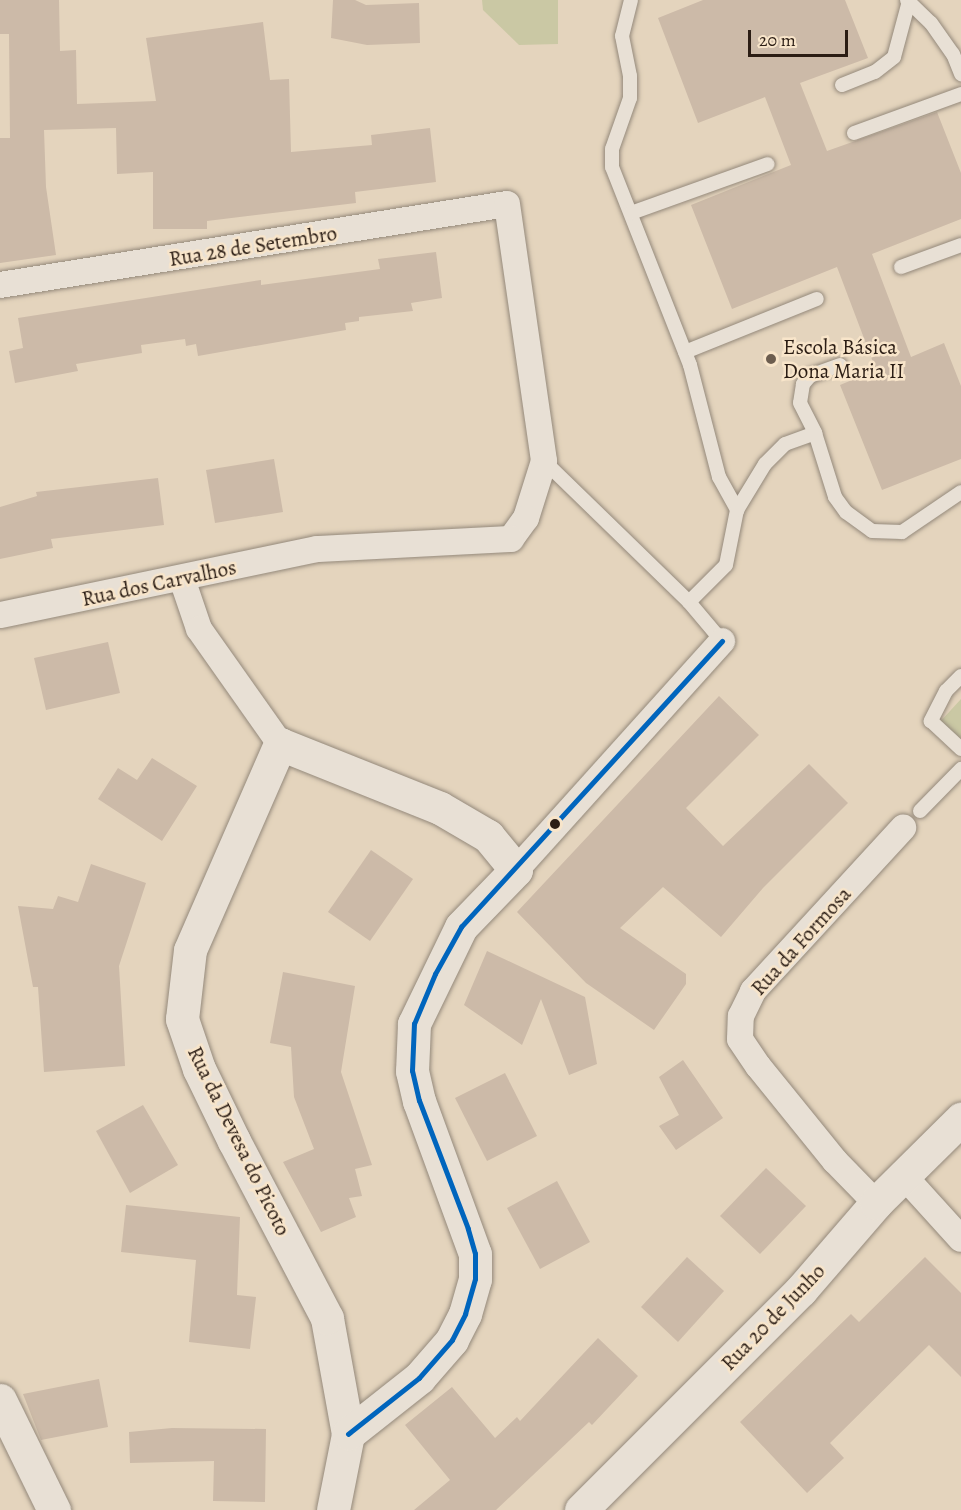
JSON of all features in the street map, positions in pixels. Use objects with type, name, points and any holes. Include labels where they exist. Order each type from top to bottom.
[{"type":"street","name":"Rua 28 de Setembro","points":[[0,285],[507,204],[544,461]]},
{"type":"street","name":"Rua dos Carvalhos","points":[[1,615],[318,549],[511,539],[526,518],[544,461]]},
{"type":"street","points":[[182,579],[199,629],[280,744],[440,808],[488,836],[516,870]]},
{"type":"street","points":[[348,1434],[419,1378],[452,1340],[465,1314],[475,1279],[475,1254],[419,1101],[412,1071],[414,1024],[461,927],[516,870],[722,641]]},
{"type":"street","name":"Rua da Devesa do Picoto","points":[[280,744],[190,950],[182,1019],[199,1069],[229,1131],[327,1317],[348,1434],[333,1510]]},
{"type":"street","name":"Rua da Formosa","points":[[876,1203],[835,1161],[758,1066],[740,1039],[741,1017],[753,991],[912,819]]},
{"type":"street","name":"Rua 20 de Junho","points":[[581,1510],[801,1290],[876,1203],[961,1119]]},
{"type":"street","points":[[903,1175],[961,1239]]},
{"type":"street","points":[[0,1400],[54,1510]]},
{"type":"lane","points":[[631,0],[622,36],[630,76],[630,98],[612,149],[612,167],[685,352],[719,477],[737,510]]},
{"type":"lane","points":[[842,85],[875,72],[894,57],[908,0],[931,22],[953,54],[961,74]]},
{"type":"lane","points":[[854,133],[961,94]]},
{"type":"lane","points":[[631,213],[768,164]]},
{"type":"lane","points":[[901,267],[961,245]]},
{"type":"lane","points":[[685,352],[816,300]]},
{"type":"lane","points":[[840,365],[810,376],[803,384],[800,403],[814,433],[835,497],[859,524],[872,531],[888,534],[917,526],[961,492]]},
{"type":"lane","points":[[689,602],[726,565],[737,510],[765,464],[785,444],[814,433]]},
{"type":"lane","points":[[544,461],[689,602],[722,641]]},
{"type":"lane","points":[[961,676],[946,691],[931,721],[961,749]]},
{"type":"lane","points":[[912,819],[961,769]]},
{"type":"shaded area","points":[[482,0],[558,0],[558,44],[519,45],[483,10]]},
{"type":"shaded area","points":[[961,699],[961,743],[939,723]]},
{"type":"building","points":[[0,0],[59,0],[60,51],[76,50],[77,104],[156,101],[146,38],[263,22],[270,80],[289,79],[291,152],[372,145],[371,135],[430,128],[436,182],[355,192],[356,203],[207,221],[207,229],[153,229],[153,172],[117,174],[116,128],[44,130],[46,187],[56,255],[0,263],[0,138],[10,138],[9,34],[0,34]]},
{"type":"building","points":[[333,0],[355,0],[366,5],[419,3],[420,43],[367,45],[331,38]]},
{"type":"building","points":[[703,0],[845,0],[868,58],[800,83],[827,151],[937,112],[961,173],[961,219],[872,254],[911,357],[944,343],[961,386],[961,459],[882,490],[840,385],[876,370],[837,267],[732,309],[691,205],[791,165],[765,97],[698,123],[658,18]]},
{"type":"building","points":[[436,252],[442,298],[411,303],[413,311],[359,317],[359,321],[345,323],[346,330],[198,356],[196,344],[186,346],[185,339],[141,345],[142,353],[76,364],[78,371],[15,383],[9,351],[23,348],[18,318],[261,280],[261,285],[380,269],[378,259]]},
{"type":"building","points":[[274,459],[283,512],[215,523],[206,470]]},
{"type":"building","points":[[158,478],[164,525],[51,539],[53,548],[0,559],[0,507],[37,496],[36,492]]},
{"type":"building","points":[[108,642],[120,693],[46,710],[34,658]]},
{"type":"building","points":[[719,696],[759,735],[686,808],[723,846],[809,764],[848,803],[763,888],[721,937],[663,887],[620,928],[686,974],[686,984],[654,1030],[586,983],[517,912]]},
{"type":"building","points":[[152,758],[197,786],[162,841],[98,799],[118,768],[137,780]]},
{"type":"building","points":[[371,850],[413,879],[370,941],[328,912]]},
{"type":"building","points":[[91,864],[146,883],[119,966],[125,1066],[44,1072],[38,987],[33,987],[18,906],[53,909],[58,896],[78,902]]},
{"type":"building","points":[[487,951],[585,997],[597,1064],[569,1075],[541,999],[522,1045],[464,1005]]},
{"type":"building","points":[[283,972],[355,986],[341,1072],[372,1165],[355,1169],[362,1196],[349,1198],[356,1217],[321,1232],[283,1162],[314,1149],[294,1097],[291,1047],[270,1043]]},
{"type":"building","points":[[683,1060],[723,1118],[676,1150],[659,1126],[679,1115],[659,1077]]},
{"type":"building","points":[[505,1073],[537,1136],[487,1161],[455,1098]]},
{"type":"building","points":[[143,1105],[178,1165],[130,1193],[96,1131]]},
{"type":"building","points":[[766,1168],[806,1206],[760,1254],[720,1216]]},
{"type":"building","points":[[557,1181],[590,1242],[540,1269],[507,1208]]},
{"type":"building","points":[[126,1205],[240,1217],[237,1295],[256,1297],[250,1349],[189,1342],[196,1260],[121,1252]]},
{"type":"building","points":[[687,1257],[724,1291],[678,1342],[641,1307]]},
{"type":"building","points":[[925,1257],[961,1293],[961,1377],[929,1345],[830,1443],[844,1458],[807,1493],[740,1422],[851,1314],[859,1322]]},
{"type":"building","points":[[598,1338],[638,1376],[592,1425],[589,1422],[496,1510],[414,1510],[450,1480],[405,1425],[452,1387],[495,1438],[517,1417],[520,1421]]},
{"type":"building","points":[[99,1379],[108,1427],[41,1440],[23,1394]]},
{"type":"building","points":[[172,1428],[266,1429],[265,1502],[213,1501],[214,1461],[130,1463],[129,1432]]},
{"type":"transit line","points":[[348,1434],[419,1378],[452,1340],[465,1314],[475,1279],[475,1254],[468,1229],[419,1101],[412,1071],[414,1024],[435,974],[461,927],[722,641]]},
{"type":"place","name":"Escola Básica Dona Maria II","points":[[771,359]]}]
